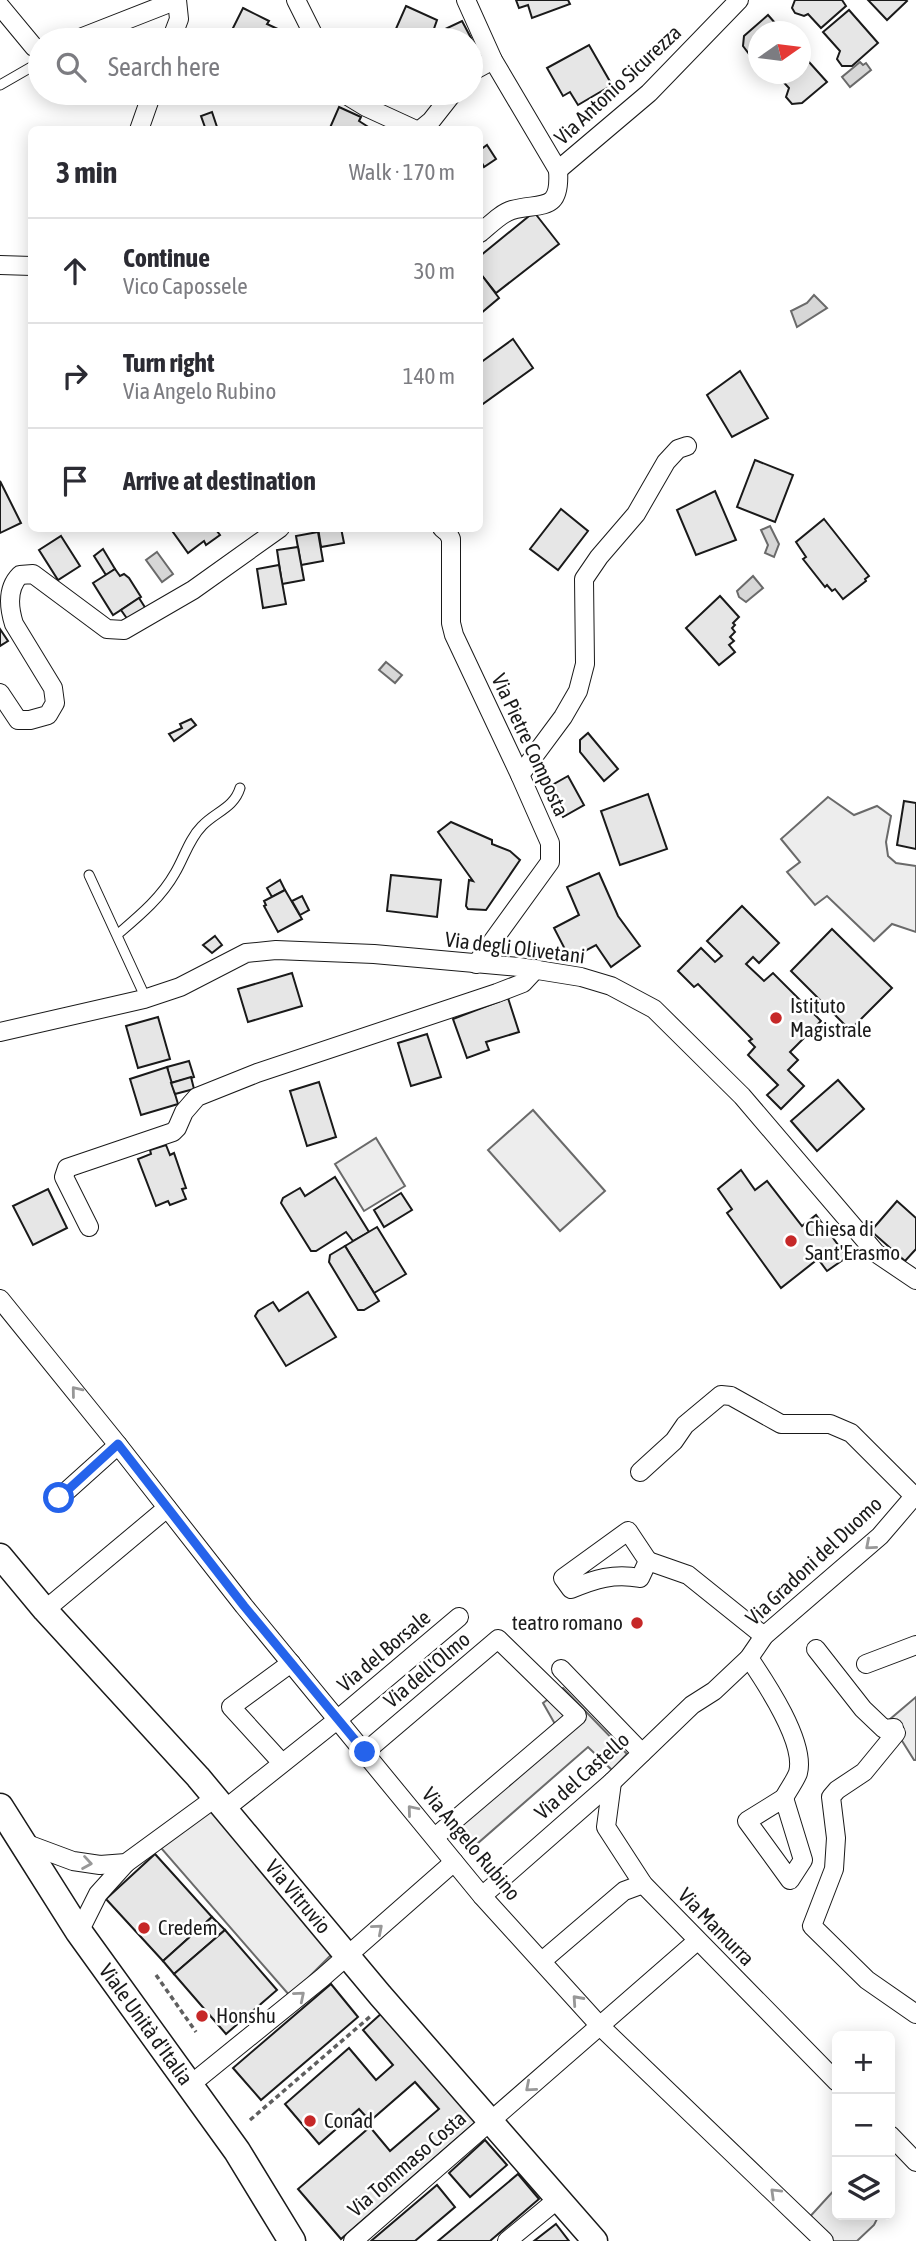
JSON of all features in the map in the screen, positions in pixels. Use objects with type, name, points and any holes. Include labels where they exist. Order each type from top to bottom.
[{"type":"main road","name":"Viale Unità d'Italia","points":[[0,1807],[79,1932],[237,2151],[292,2241]]},
{"type":"street","points":[[106,28],[177,0],[179,19],[176,28]]},
{"type":"street","points":[[296,0],[310,28]]},
{"type":"street","name":"Via Antonio Sicurezza","points":[[466,0],[479,28]]},
{"type":"street","name":"Via Antonio Sicurezza","points":[[483,38],[493,60],[558,170],[649,93],[739,0]]},
{"type":"street","points":[[0,6],[28,41]]},
{"type":"street","points":[[483,65],[493,60]]},
{"type":"street","points":[[140,126],[148,105]]},
{"type":"street","points":[[363,105],[409,126]]},
{"type":"street","points":[[424,126],[444,105]]},
{"type":"street","points":[[483,231],[509,211],[543,205],[555,198],[559,190],[558,170]]},
{"type":"street","points":[[0,265],[28,266]]},
{"type":"street","points":[[520,775],[563,717],[578,691],[585,664],[584,579],[599,556],[636,514],[666,462],[678,449],[687,446]]},
{"type":"street","points":[[0,693],[18,720],[48,715],[55,703],[52,688],[14,624],[9,602],[13,586],[20,575],[33,574],[107,629],[124,630],[193,590],[274,532]]},
{"type":"street","name":"Via Pietre Composta","points":[[447,532],[451,539],[451,623],[454,635],[550,843],[550,862],[476,964]]},
{"type":"street","name":"Via degli Olivetani","points":[[0,1032],[144,999],[180,986],[246,953],[276,950],[374,954],[536,969],[581,977],[611,986],[654,1009],[742,1096],[876,1253],[916,1280]]},
{"type":"street","points":[[89,1227],[64,1177],[67,1168],[173,1132],[184,1112],[197,1097],[257,1073],[497,993],[523,982],[536,969]]},
{"type":"street","name":"Via Angelo Rubino","points":[[0,1299],[290,1663],[482,1896],[600,2026],[824,2241]]},
{"type":"street","points":[[640,1472],[674,1441],[685,1425],[721,1395],[731,1396],[781,1424],[830,1424],[841,1427],[851,1433],[915,1495]]},
{"type":"street","points":[[59,1498],[118,1444]]},
{"type":"street","name":"Via Gradoni del Duomo","points":[[714,1691],[749,1658],[764,1636],[880,1536],[915,1495]]},
{"type":"street","points":[[45,1610],[167,1508]]},
{"type":"street","name":"Via Vitruvio","points":[[0,1556],[45,1610],[220,1803],[386,2003],[595,2241]]},
{"type":"street","points":[[648,1561],[688,1575],[764,1636]]},
{"type":"street","name":"Via del Borsale","points":[[79,1932],[98,1894],[126,1863],[282,1763],[459,1617]]},
{"type":"street","name":"Via dell'Olmo","points":[[365,1752],[498,1639],[577,1716],[435,1837]]},
{"type":"street","points":[[866,1664],[916,1645]]},
{"type":"street","points":[[816,1650],[863,1709],[884,1729],[895,1730],[864,1772],[831,1797],[836,1838],[834,1869],[812,1926],[867,1980],[916,2014]]},
{"type":"street","points":[[749,1658],[775,1696],[798,1750],[798,1773],[784,1798],[747,1821],[790,1880],[803,1860]]},
{"type":"street","points":[[282,1763],[232,1707],[290,1663]]},
{"type":"street","points":[[561,1669],[642,1753]]},
{"type":"street","name":"Via del Castello","points":[[482,1896],[612,1782],[692,1705],[714,1691]]},
{"type":"street","name":"Via Mamurra","points":[[612,1782],[606,1827],[643,1884],[832,2077]]},
{"type":"street","points":[[784,1798],[803,1860]]},
{"type":"street","points":[[22,1842],[73,1861],[100,1865],[126,1863]]},
{"type":"street","points":[[803,1860],[834,1869]]},
{"type":"street","points":[[190,2085],[347,1956],[454,1862]]},
{"type":"street","points":[[541,1961],[624,1891],[643,1884]]},
{"type":"street","name":"Via Tommaso Costa","points":[[353,2241],[697,1941]]},
{"type":"street","points":[[895,2140],[916,2162]]},
{"type":"street","points":[[507,2241],[558,2199]]},
{"type":"lane","points":[[0,85],[28,69]]},
{"type":"lane","points":[[118,934],[156,900],[174,875],[194,835],[204,823],[232,804],[240,788]]},
{"type":"lane","points":[[89,875],[118,934],[144,999]]},
{"type":"path","points":[[156,1975],[196,2032]]},
{"type":"path","points":[[250,2120],[386,2003]]},
{"type":"shaded area","points":[[860,62],[863,65],[866,63],[871,70],[850,87],[842,77]]},
{"type":"shaded area","points":[[814,295],[827,308],[797,327],[791,311],[807,303]]},
{"type":"shaded area","points":[[770,526],[779,544],[774,557],[765,553],[768,545],[761,530]]},
{"type":"shaded area","points":[[157,552],[173,574],[162,582],[146,560]]},
{"type":"shaded area","points":[[753,576],[763,588],[746,602],[739,597],[737,591]]},
{"type":"shaded area","points":[[386,662],[402,675],[395,683],[379,670]]},
{"type":"shaded area","points":[[828,797],[854,815],[877,806],[891,816],[886,842],[888,856],[896,863],[916,866],[916,932],[892,924],[874,941],[827,896],[815,905],[787,872],[800,862],[781,839]]},
{"type":"shaded area","points":[[533,1110],[605,1191],[560,1231],[488,1150]]},
{"type":"shaded area","points":[[376,1138],[405,1186],[364,1211],[335,1164]]},
{"type":"shaded area","points":[[563,1688],[627,1754],[612,1770],[588,1747],[470,1850],[443,1821],[555,1724],[543,1703]]},
{"type":"shaded area","points":[[916,1697],[916,1760],[914,1760],[889,1720]]},
{"type":"shaded area","points":[[212,1807],[334,1952],[290,1996],[161,1848]]},
{"type":"shaded area","points":[[832,2192],[832,2220],[876,2220],[857,2241],[824,2241],[805,2222]]},
{"type":"building","points":[[516,0],[568,0],[570,4],[532,18],[528,5],[519,8]]},
{"type":"building","points":[[795,0],[842,0],[846,6],[821,28],[808,14],[804,16],[795,13],[792,8]]},
{"type":"building","points":[[868,0],[906,0],[907,1],[887,20]]},
{"type":"building","points":[[406,6],[437,20],[434,28],[396,28]]},
{"type":"building","points":[[243,8],[269,21],[267,24],[276,28],[233,28]]},
{"type":"building","points":[[849,10],[878,43],[852,66],[842,66],[837,59],[840,51],[823,32]]},
{"type":"building","points":[[768,15],[773,21],[761,21]]},
{"type":"building","points":[[462,21],[466,28],[447,28]]},
{"type":"building","points":[[748,32],[748,53],[743,46],[744,36]]},
{"type":"building","points":[[589,45],[612,85],[578,105],[570,92],[563,96],[547,68]]},
{"type":"building","points":[[811,64],[827,82],[802,103],[792,104],[786,97],[789,88],[785,84],[811,84]]},
{"type":"building","points":[[339,107],[361,117],[359,121],[367,126],[331,126]]},
{"type":"building","points":[[212,112],[217,126],[205,126],[201,116]]},
{"type":"building","points":[[487,145],[496,159],[484,167],[483,165],[483,148]]},
{"type":"building","points":[[534,212],[559,244],[496,293],[483,277],[483,254]]},
{"type":"building","points":[[483,277],[499,298],[483,311]]},
{"type":"building","points":[[513,339],[533,368],[483,404],[483,361]]},
{"type":"building","points":[[740,371],[768,418],[732,437],[707,395]]},
{"type":"building","points":[[755,460],[793,475],[775,522],[737,507]]},
{"type":"building","points":[[0,481],[21,523],[0,533]]},
{"type":"building","points":[[715,491],[736,540],[696,555],[677,510]]},
{"type":"building","points":[[561,509],[588,531],[558,570],[530,549]]},
{"type":"building","points":[[824,519],[869,576],[843,599],[835,589],[832,591],[827,585],[825,587],[803,559],[806,557],[796,542]]},
{"type":"building","points":[[173,532],[218,532],[220,535],[206,545],[204,541],[188,553]]},
{"type":"building","points":[[318,532],[323,561],[301,565],[296,536]]},
{"type":"building","points":[[319,532],[342,532],[344,543],[321,547]]},
{"type":"building","points":[[61,536],[80,566],[58,580],[39,550]]},
{"type":"building","points":[[298,547],[304,580],[282,584],[277,550]]},
{"type":"building","points":[[103,549],[115,569],[106,575],[94,556]]},
{"type":"building","points":[[279,565],[286,604],[263,608],[257,569]]},
{"type":"building","points":[[115,569],[120,576],[124,574],[129,578],[141,597],[113,615],[93,583]]},
{"type":"building","points":[[720,596],[739,617],[733,623],[735,632],[730,637],[734,641],[729,645],[735,652],[719,665],[686,628]]},
{"type":"building","points":[[139,598],[146,609],[128,620],[121,610]]},
{"type":"building","points":[[0,629],[8,641],[0,646]]},
{"type":"building","points":[[191,719],[196,725],[174,741],[169,734],[182,728],[180,724]]},
{"type":"building","points":[[588,733],[618,769],[604,781],[580,752],[580,740]]},
{"type":"building","points":[[568,776],[584,805],[563,817],[547,788]]},
{"type":"building","points":[[648,794],[667,849],[620,865],[601,811]]},
{"type":"building","points":[[904,801],[916,803],[916,849],[897,845]]},
{"type":"building","points":[[451,822],[492,840],[492,844],[510,851],[520,860],[486,910],[468,909],[466,906],[469,880],[473,881],[438,832]]},
{"type":"building","points":[[599,873],[618,916],[640,946],[611,967],[596,945],[570,959],[554,928],[579,915],[567,887]]},
{"type":"building","points":[[391,875],[441,880],[437,917],[387,911]]},
{"type":"building","points":[[280,880],[285,890],[272,897],[267,888]]},
{"type":"building","points":[[285,890],[302,919],[278,932],[264,901]]},
{"type":"building","points":[[302,896],[309,910],[300,915],[292,901]]},
{"type":"building","points":[[742,906],[779,943],[759,963],[753,957],[746,964],[764,981],[773,973],[821,1021],[790,1052],[798,1060],[788,1070],[804,1086],[781,1109],[767,1095],[778,1085],[748,1055],[755,1047],[749,1041],[752,1039],[698,984],[694,987],[678,971],[701,948],[715,962],[722,956],[707,941]]},
{"type":"building","points":[[832,929],[892,988],[850,1030],[791,971]]},
{"type":"building","points":[[215,936],[222,945],[212,953],[203,945]]},
{"type":"building","points":[[292,973],[302,1006],[248,1022],[238,989]]},
{"type":"building","points":[[508,998],[519,1032],[486,1042],[489,1050],[467,1058],[453,1019]]},
{"type":"building","points":[[158,1017],[170,1059],[138,1068],[126,1026]]},
{"type":"building","points":[[427,1034],[441,1077],[411,1086],[398,1043]]},
{"type":"building","points":[[189,1061],[194,1077],[171,1083],[167,1067]]},
{"type":"building","points":[[167,1067],[178,1104],[141,1115],[130,1079]]},
{"type":"building","points":[[191,1077],[194,1089],[175,1094],[171,1083]]},
{"type":"building","points":[[838,1080],[864,1109],[817,1151],[791,1121]]},
{"type":"building","points":[[319,1082],[336,1137],[307,1146],[290,1091]]},
{"type":"building","points":[[166,1145],[170,1155],[174,1153],[186,1188],[182,1189],[186,1199],[170,1205],[168,1201],[156,1206],[138,1159],[151,1154],[150,1150]]},
{"type":"building","name":"Chiesa di Sant'Erasmo","points":[[741,1170],[755,1190],[767,1181],[802,1226],[816,1215],[847,1257],[827,1271],[818,1259],[781,1288],[727,1213],[732,1209],[718,1189]]},
{"type":"building","points":[[335,1177],[369,1232],[353,1241],[346,1232],[316,1251],[311,1251],[281,1203],[283,1198],[300,1188],[305,1196]]},
{"type":"building","points":[[48,1189],[67,1228],[33,1245],[13,1206]]},
{"type":"building","points":[[401,1193],[412,1210],[384,1227],[374,1210]]},
{"type":"building","points":[[897,1201],[916,1218],[916,1249],[905,1261],[871,1231]]},
{"type":"building","points":[[377,1227],[406,1274],[374,1293],[345,1246]]},
{"type":"building","points":[[345,1246],[379,1301],[364,1310],[358,1310],[329,1262],[330,1255]]},
{"type":"building","points":[[308,1292],[336,1337],[286,1366],[255,1316],[258,1311],[273,1302],[279,1311]]},
{"type":"building","points":[[155,1854],[212,1917],[163,1961],[106,1899]]},
{"type":"building","points":[[212,1917],[225,1930],[174,1974],[163,1961]]},
{"type":"building","points":[[225,1930],[277,1990],[226,2034],[174,1974]]},
{"type":"building","points":[[331,1984],[358,2017],[261,2100],[233,2068]]},
{"type":"building","points":[[383,2012],[477,2121],[341,2239],[298,2189],[370,2127],[390,2151],[439,2109],[415,2082],[370,2121],[359,2109],[319,2144],[285,2104],[349,2048],[376,2080],[393,2065],[363,2030]]},
{"type":"building","points":[[485,2140],[507,2165],[470,2197],[449,2173]]},
{"type":"building","points":[[518,2174],[539,2199],[490,2241],[438,2241]]},
{"type":"building","points":[[437,2185],[455,2207],[415,2241],[371,2241]]},
{"type":"building","points":[[556,2224],[569,2241],[534,2241]]},
{"type":"place","name":"Istituto Magistrale","points":[[776,1018]]},
{"type":"place","name":"Chiesa di Sant'Erasmo","points":[[791,1241]]},
{"type":"place","name":"teatro romano","points":[[637,1623]]},
{"type":"place","name":"Credem","points":[[144,1928]]},
{"type":"place","name":"Honshu","points":[[202,2016]]},
{"type":"place","name":"Conad","points":[[310,2121]]},
{"type":"route","points":[[59,1498],[118,1444],[244,1606],[365,1752]]}]
